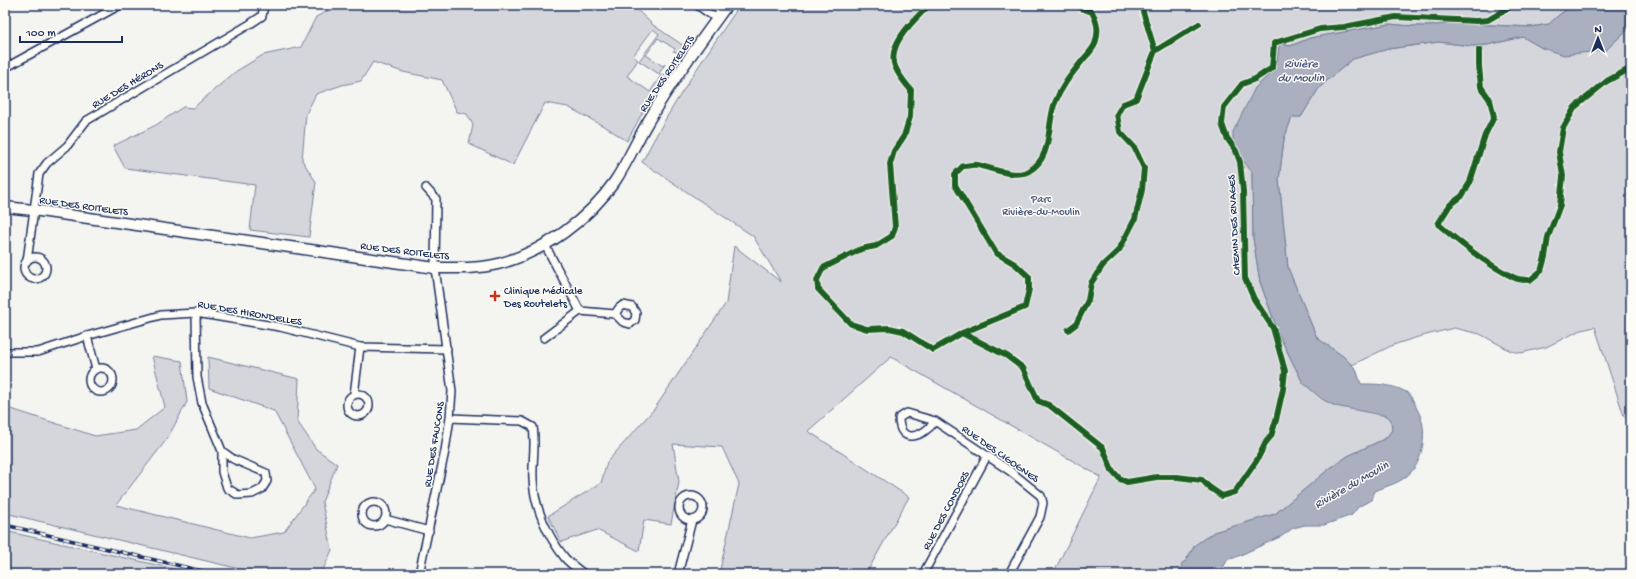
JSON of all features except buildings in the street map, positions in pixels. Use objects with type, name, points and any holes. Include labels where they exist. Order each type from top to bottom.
[{"type":"street","points":[[5,68],[120,5]]},
{"type":"street","name":"RUE DES HÉRONS","points":[[27,261],[39,174],[47,163],[68,146],[86,121],[250,24],[262,16],[264,5]]},
{"type":"street","points":[[697,5],[717,19]]},
{"type":"street","name":"RUE DES ROITELETS","points":[[5,208],[33,210],[435,268],[464,268],[498,264],[545,245],[575,224],[596,204],[614,183],[653,113],[727,5]]},
{"type":"street","name":"RUE DES FAUCONS","points":[[419,574],[429,530],[450,418],[452,391],[435,268],[436,200],[426,188]]},
{"type":"street","points":[[545,245],[580,311]]},
{"type":"street","points":[[544,338],[580,311],[615,314]]},
{"type":"street","points":[[196,313],[198,377],[202,403],[222,451],[222,472],[227,488],[238,495],[252,494],[262,489],[267,481],[266,473],[233,459],[222,451]]},
{"type":"street","name":"RUE DES HIRONDELLES","points":[[5,352],[38,352],[87,336],[161,315],[196,313],[280,327],[360,347],[446,349]]},
{"type":"street","points":[[87,336],[96,369]]},
{"type":"street","points":[[354,395],[360,347]]},
{"type":"street","name":"RUE DES CIGOGNES","points":[[935,421],[927,430],[915,435],[907,436],[903,434],[898,426],[899,418],[907,413],[935,421],[1031,487],[1041,496],[1044,503],[1040,517],[1009,574]]},
{"type":"street","points":[[450,418],[522,421],[533,428],[535,439],[533,478],[534,494],[541,514],[552,536],[566,558],[584,574]]},
{"type":"street","name":"RUE DES CONDORS","points":[[923,574],[987,456]]},
{"type":"street","points":[[385,519],[429,530]]},
{"type":"street","points":[[678,574],[692,520]]},
{"type":"green space","points":[[339,5],[632,5],[653,25],[687,48],[683,54],[673,51],[675,49],[658,38],[646,55],[663,66],[665,64],[659,74],[639,61],[659,34],[653,29],[633,56],[638,60],[627,76],[650,92],[661,75],[665,74],[667,76],[645,108],[627,141],[609,129],[568,107],[545,103],[513,165],[469,144],[473,125],[467,114],[457,112],[442,80],[403,72],[373,62],[361,81],[342,85],[316,94],[306,114],[302,160],[316,182],[309,237],[250,230],[255,185],[125,168],[113,146],[156,125],[183,107],[193,108],[235,72],[263,55],[301,47],[316,17]]},
{"type":"green space","name":"Parc Rivière-du-Moulin","points":[[740,5],[1574,5],[1560,14],[1549,24],[1531,27],[1450,23],[1430,26],[1389,24],[1310,38],[1290,46],[1281,44],[1279,47],[1277,62],[1272,72],[1255,88],[1233,148],[1252,171],[1253,238],[1260,282],[1280,337],[1303,383],[1387,416],[1391,420],[1392,430],[1386,438],[1348,456],[1329,469],[1275,514],[1214,532],[1195,545],[1179,572],[1180,574],[1053,574],[1101,477],[891,357],[808,431],[909,497],[866,574],[719,574],[739,484],[722,447],[673,444],[679,482],[671,524],[644,520],[639,551],[597,530],[561,542],[548,516],[601,483],[607,462],[655,408],[726,303],[734,246],[781,282],[753,236],[642,162],[676,102]]},
{"type":"green space","points":[[1631,26],[1631,424],[1624,416],[1595,327],[1581,330],[1546,347],[1521,353],[1511,351],[1480,334],[1454,328],[1393,345],[1352,365],[1344,357],[1317,338],[1288,268],[1279,180],[1284,139],[1292,117],[1301,117],[1319,88],[1353,59],[1388,49],[1439,42],[1471,46],[1487,45],[1523,37],[1542,48],[1606,50]]},
{"type":"green space","points":[[152,356],[182,361],[187,402],[167,439],[116,505],[250,538],[284,532],[315,489],[274,411],[209,388],[208,357],[299,379],[297,421],[316,449],[337,464],[322,502],[332,550],[321,574],[261,574],[5,513],[5,407],[95,436],[136,430],[165,407]]},
{"type":"green space","points":[[5,531],[197,574],[5,574]]},
{"type":"water","name":"Rivière du Moulin","points":[[1574,5],[1631,5],[1631,26],[1606,50],[1564,55],[1542,48],[1523,37],[1487,45],[1471,46],[1439,42],[1388,49],[1353,59],[1319,88],[1301,117],[1292,117],[1284,139],[1279,180],[1288,268],[1317,338],[1344,357],[1356,369],[1361,384],[1378,384],[1395,387],[1408,393],[1411,397],[1422,421],[1424,434],[1422,449],[1418,462],[1406,476],[1398,482],[1375,491],[1371,500],[1358,507],[1352,515],[1324,525],[1305,525],[1293,528],[1282,536],[1234,558],[1228,559],[1224,566],[1223,574],[1180,574],[1182,563],[1186,561],[1195,545],[1214,532],[1275,514],[1329,469],[1348,456],[1386,438],[1392,430],[1391,420],[1387,416],[1335,406],[1322,399],[1303,383],[1280,337],[1260,282],[1253,238],[1252,172],[1233,148],[1233,132],[1255,88],[1272,72],[1277,62],[1279,47],[1281,44],[1291,46],[1310,38],[1389,24],[1430,26],[1450,23],[1531,27],[1549,24],[1560,14]]},
{"type":"railway","points":[[5,525],[215,574]]},
{"type":"cycle path","name":"CHEMIN DES RIVAGES","points":[[929,5],[899,39],[894,55],[894,63],[897,70],[911,90],[910,117],[904,136],[894,151],[890,164],[895,227],[892,236],[876,246],[861,249],[823,268],[817,280],[818,289],[851,324],[867,329],[889,328],[903,331],[933,350],[962,333],[1007,356],[1023,368],[1038,401],[1049,405],[1103,448],[1112,470],[1120,479],[1127,482],[1157,477],[1177,477],[1202,480],[1222,496],[1235,492],[1257,460],[1266,442],[1271,436],[1283,389],[1285,371],[1273,328],[1254,299],[1245,278],[1243,191],[1240,162],[1236,151],[1227,138],[1222,124],[1224,107],[1242,84],[1255,79],[1272,68],[1274,43],[1320,29],[1344,27],[1396,17],[1476,21],[1488,20],[1514,5]]},
{"type":"cycle path","points":[[962,333],[1025,307],[1029,289],[1029,277],[1015,264],[996,253],[955,185],[955,174],[963,166],[974,165],[1010,173],[1024,173],[1029,171],[1042,158],[1048,142],[1054,105],[1063,87],[1092,49],[1096,40],[1096,20],[1092,12],[1072,5]]},
{"type":"cycle path","points":[[1068,330],[1076,324],[1088,300],[1091,283],[1103,265],[1119,250],[1135,219],[1142,190],[1144,168],[1134,147],[1120,132],[1117,114],[1123,104],[1136,99],[1155,51],[1141,5]]},
{"type":"cycle path","points":[[1155,51],[1199,24]]},
{"type":"cycle path","points":[[1479,50],[1481,87],[1490,100],[1494,117],[1485,135],[1470,182],[1462,196],[1450,205],[1438,224],[1484,260],[1505,273],[1522,280],[1530,280],[1541,271],[1548,237],[1560,205],[1563,176],[1559,152],[1563,128],[1575,107],[1607,81],[1631,68]]},
{"type":"place","name":"Clinique Médicale Des Routelets","points":[[495,296]]}]
